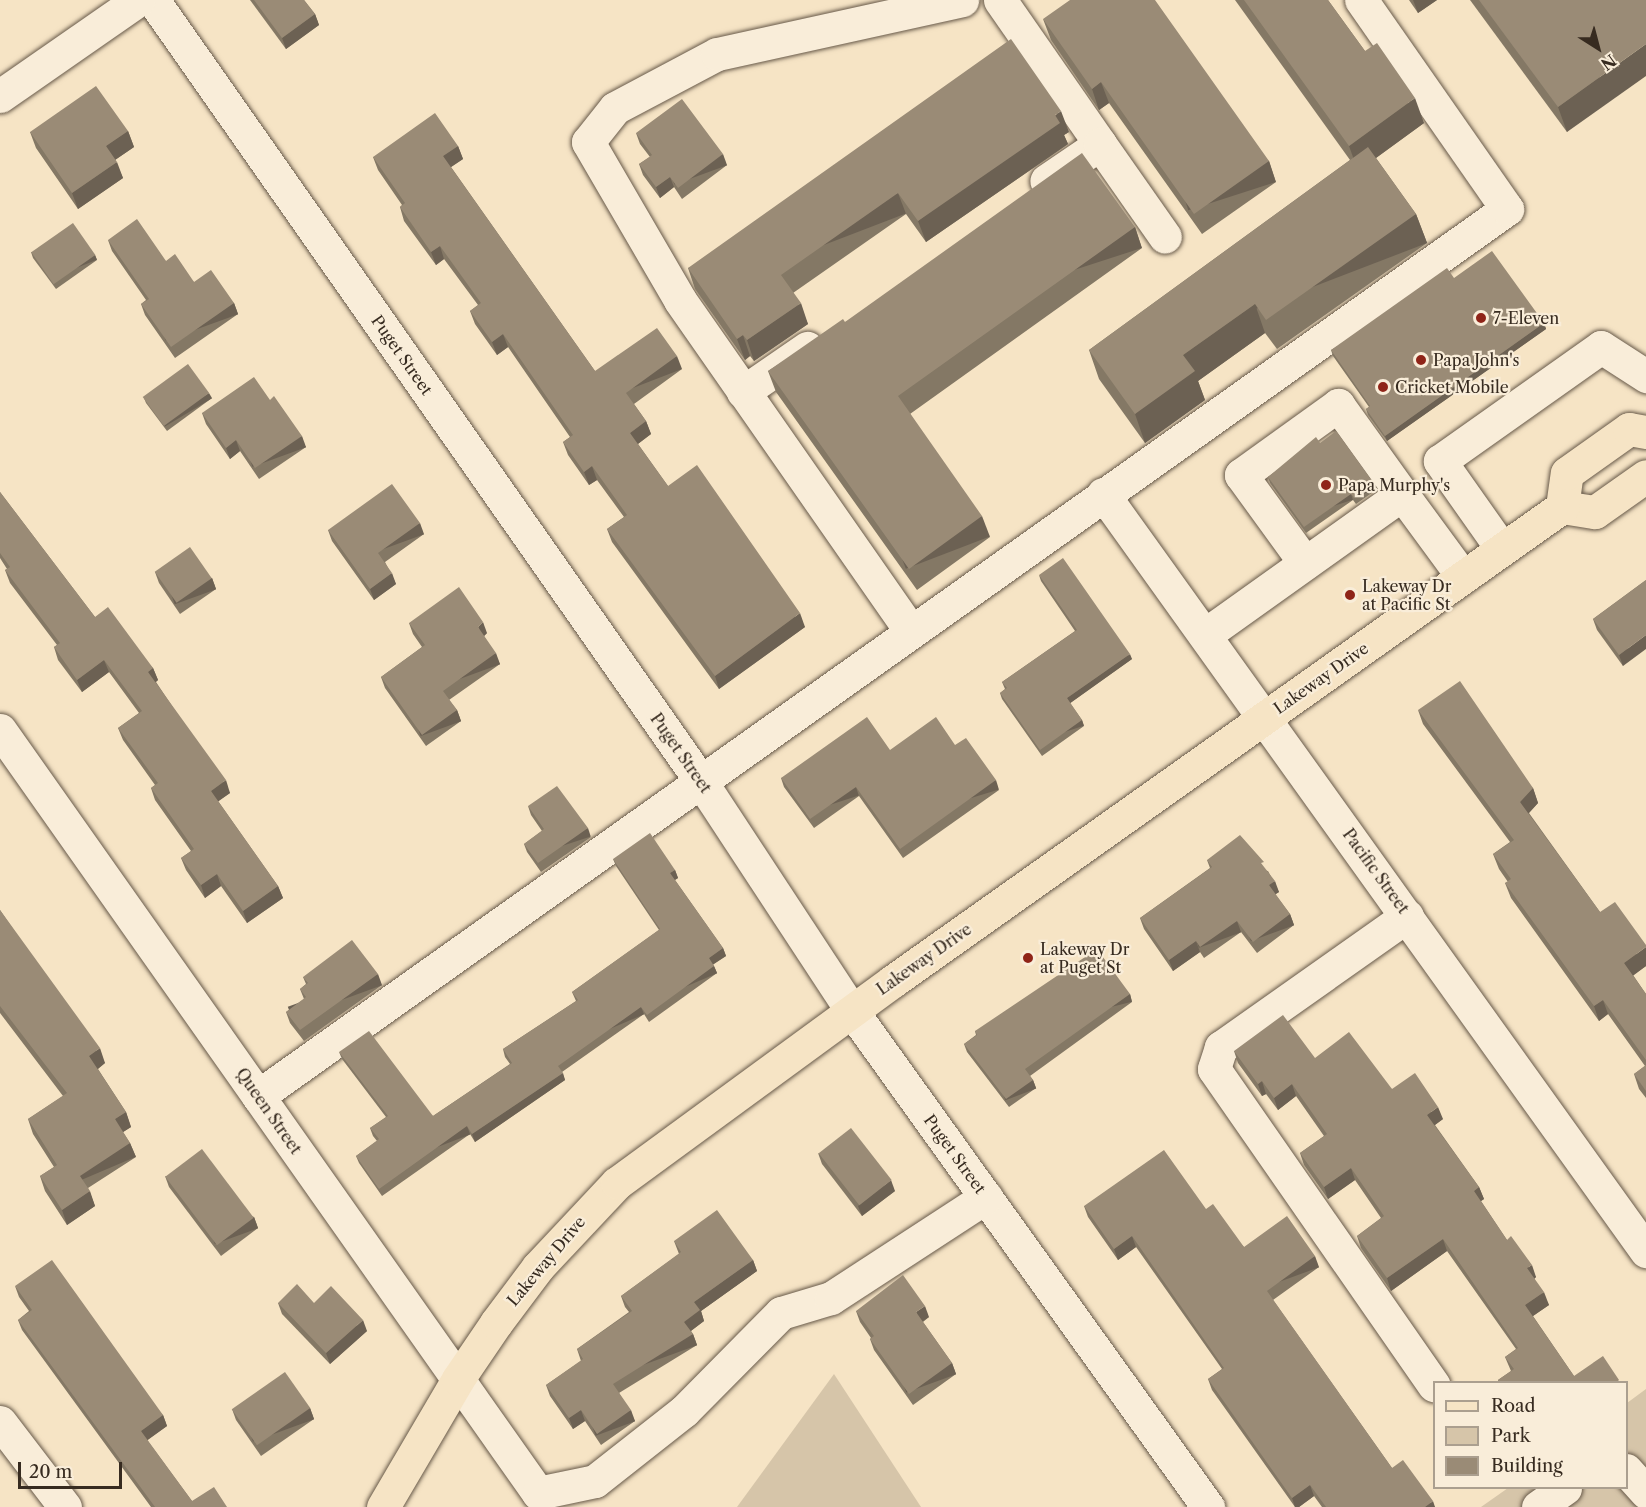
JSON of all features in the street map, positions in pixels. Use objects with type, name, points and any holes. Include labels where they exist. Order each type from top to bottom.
[{"type":"main road","points":[[1646,432],[1629,429],[1567,473],[1562,507],[1595,512],[1646,476]]},
{"type":"main road","name":"Lakeway Drive","points":[[383,1507],[458,1379],[538,1267],[617,1182],[852,1011],[1562,507]]},
{"type":"street","points":[[0,96],[138,0]]},
{"type":"street","name":"Puget Street","points":[[153,0],[700,780],[852,1011],[1208,1507]]},
{"type":"street","points":[[909,630],[680,300],[588,142],[615,108],[717,54],[962,0]]},
{"type":"street","points":[[999,0],[1165,237]]},
{"type":"street","points":[[258,1096],[909,630],[1507,209],[1360,0]]},
{"type":"street","points":[[1023,198],[1100,144]]},
{"type":"street","points":[[743,392],[830,332]]},
{"type":"street","points":[[1502,549],[1440,461],[1601,347],[1646,376]]},
{"type":"street","points":[[1305,563],[1241,475],[1338,405],[1463,577]]},
{"type":"street","name":"Pacific Street","points":[[1103,494],[1206,634],[1646,1251]]},
{"type":"street","points":[[1206,634],[1402,494]]},
{"type":"street","name":"Queen Street","points":[[0,729],[538,1492],[595,1481],[684,1411],[781,1313],[831,1298],[986,1197]]},
{"type":"street","points":[[1407,916],[1221,1047],[1214,1069],[1433,1384]]},
{"type":"street","points":[[0,1422],[65,1507]]},
{"type":"street","points":[[1628,1472],[1646,1492]]},
{"type":"street","points":[[1538,1507],[1564,1489]]},
{"type":"green space","points":[[834,1374],[921,1507],[737,1507]]},
{"type":"green space","points":[[1646,1389],[1646,1507],[1481,1507],[1507,1489],[1628,1489],[1628,1402]]},
{"type":"building","points":[[254,0],[304,0],[315,14],[282,38]]},
{"type":"building","points":[[1070,0],[1155,0],[1269,161],[1194,214],[1101,82],[1092,89],[1043,19]]},
{"type":"building","points":[[1244,0],[1328,0],[1365,51],[1377,43],[1415,98],[1349,146]]},
{"type":"building","points":[[1479,0],[1646,0],[1646,44],[1558,107]]},
{"type":"building","points":[[1011,39],[1061,111],[1055,115],[1060,123],[918,221],[898,193],[781,275],[801,303],[747,340],[743,335],[737,339],[688,268]]},
{"type":"building","points":[[96,86],[128,131],[106,146],[117,162],[72,193],[30,132]]},
{"type":"building","points":[[682,99],[723,154],[678,188],[670,177],[656,187],[639,164],[652,155],[636,133]]},
{"type":"building","points":[[435,113],[458,146],[443,156],[595,371],[657,328],[677,356],[626,393],[646,421],[630,433],[668,486],[697,465],[800,613],[715,676],[607,529],[627,515],[592,466],[584,472],[563,442],[573,435],[503,334],[492,342],[470,311],[481,303],[440,246],[431,252],[400,207],[405,203],[373,157]]},
{"type":"building","points":[[1368,147],[1416,214],[1266,320],[1255,304],[1183,355],[1195,371],[1135,414],[1089,350]]},
{"type":"building","points":[[1082,153],[1135,227],[898,396],[982,516],[909,569],[768,371],[843,319],[845,322]]},
{"type":"building","points":[[137,219],[166,261],[175,254],[194,282],[211,270],[234,303],[171,347],[141,304],[149,299],[108,240]]},
{"type":"building","points":[[73,223],[95,255],[54,284],[31,252]]},
{"type":"building","points":[[1492,251],[1544,323],[1385,436],[1366,409],[1370,406],[1331,350],[1447,268],[1454,278]]},
{"type":"building","points":[[188,364],[209,393],[164,426],[143,397]]},
{"type":"building","points":[[254,377],[270,400],[274,396],[302,436],[255,468],[236,440],[226,448],[202,413]]},
{"type":"building","points":[[1336,431],[1374,484],[1354,498],[1351,494],[1304,527],[1268,477],[1316,437],[1320,443]]},
{"type":"building","points":[[392,484],[420,523],[378,553],[392,573],[370,589],[328,530]]},
{"type":"building","points":[[0,492],[95,617],[108,607],[153,668],[148,672],[226,780],[211,791],[278,886],[243,911],[217,874],[201,885],[181,858],[194,849],[151,788],[158,783],[118,728],[142,711],[104,660],[77,680],[54,647],[60,643],[5,570],[10,567],[0,553]]},
{"type":"building","points":[[190,547],[212,578],[177,603],[155,572]]},
{"type":"building","points":[[1063,558],[1130,654],[1067,698],[1082,720],[1040,750],[1000,693],[1007,688],[1002,682],[1077,630],[1039,575]]},
{"type":"building","points":[[1646,580],[1646,635],[1619,655],[1593,619]]},
{"type":"building","points":[[459,587],[483,622],[478,627],[496,653],[443,691],[457,710],[422,735],[381,677],[425,645],[409,623]]},
{"type":"building","points":[[1460,681],[1533,788],[1520,802],[1600,912],[1615,902],[1646,945],[1624,963],[1646,994],[1646,1060],[1603,1000],[1594,1006],[1505,883],[1511,879],[1493,854],[1514,840],[1418,710]]},
{"type":"building","points":[[867,717],[890,750],[936,717],[955,745],[966,738],[996,780],[900,849],[856,787],[810,819],[781,778]]},
{"type":"building","points":[[557,786],[588,828],[538,863],[524,844],[544,829],[528,806]]},
{"type":"building","points":[[650,833],[675,870],[670,873],[723,948],[709,958],[714,966],[647,1015],[641,1007],[558,1066],[563,1073],[472,1134],[467,1126],[379,1189],[356,1156],[379,1139],[370,1128],[388,1116],[339,1052],[369,1031],[433,1116],[512,1063],[503,1049],[578,1000],[572,992],[660,929],[613,859]]},
{"type":"building","points":[[1240,835],[1264,862],[1261,863],[1275,881],[1269,885],[1290,914],[1253,942],[1237,921],[1200,947],[1196,941],[1169,960],[1140,918],[1212,867],[1207,860]]},
{"type":"building","points":[[0,910],[100,1048],[89,1056],[126,1112],[115,1119],[130,1143],[80,1176],[90,1191],[62,1210],[40,1176],[57,1165],[28,1119],[67,1093],[0,1006]]},
{"type":"building","points":[[352,940],[378,974],[300,1030],[286,1012],[306,997],[300,989],[308,983],[303,977]]},
{"type":"building","points":[[1097,949],[1130,994],[1025,1069],[1033,1080],[1006,1099],[964,1044],[977,1035],[975,1031]]},
{"type":"building","points":[[1283,1015],[1315,1058],[1349,1032],[1392,1089],[1415,1073],[1438,1107],[1427,1115],[1479,1187],[1474,1191],[1507,1240],[1511,1236],[1532,1265],[1527,1268],[1544,1292],[1525,1305],[1574,1376],[1603,1356],[1619,1380],[1499,1381],[1514,1369],[1505,1357],[1518,1348],[1443,1239],[1387,1278],[1357,1236],[1384,1216],[1351,1168],[1324,1187],[1300,1153],[1327,1134],[1292,1084],[1274,1098],[1262,1081],[1258,1084],[1234,1051]]},
{"type":"building","points":[[1646,1065],[1646,1091],[1634,1074]]},
{"type":"building","points":[[851,1128],[892,1180],[859,1205],[819,1153]]},
{"type":"building","points":[[202,1149],[254,1218],[217,1245],[165,1177]]},
{"type":"building","points":[[1164,1150],[1206,1209],[1213,1204],[1244,1247],[1287,1216],[1315,1256],[1267,1291],[1392,1468],[1403,1460],[1433,1501],[1425,1507],[1326,1507],[1310,1485],[1292,1498],[1208,1379],[1224,1368],[1132,1236],[1114,1249],[1084,1206]]},
{"type":"building","points":[[717,1210],[753,1260],[694,1302],[700,1310],[684,1322],[693,1334],[613,1384],[631,1410],[597,1434],[581,1410],[569,1418],[546,1385],[583,1359],[577,1349],[632,1311],[621,1296],[681,1252],[674,1241]]},
{"type":"building","points":[[52,1260],[163,1415],[141,1431],[192,1501],[214,1487],[227,1507],[155,1507],[18,1320],[32,1310],[15,1286]]},
{"type":"building","points":[[903,1275],[925,1306],[916,1312],[952,1363],[909,1394],[870,1339],[874,1336],[856,1311]]},
{"type":"building","points":[[297,1284],[314,1303],[331,1286],[363,1320],[326,1353],[278,1303]]},
{"type":"building","points":[[285,1372],[310,1408],[257,1445],[232,1409]]},
{"type":"place","name":"7-Eleven","points":[[1481,318]]},
{"type":"place","name":"Papa John's","points":[[1421,360]]},
{"type":"place","name":"Cricket Mobile","points":[[1383,387]]},
{"type":"place","name":"Papa Murphy's","points":[[1326,485]]},
{"type":"place","name":"Lakeway Dr at Pacific St","points":[[1350,595]]},
{"type":"place","name":"Lakeway Dr at Puget St","points":[[1028,958]]}]
